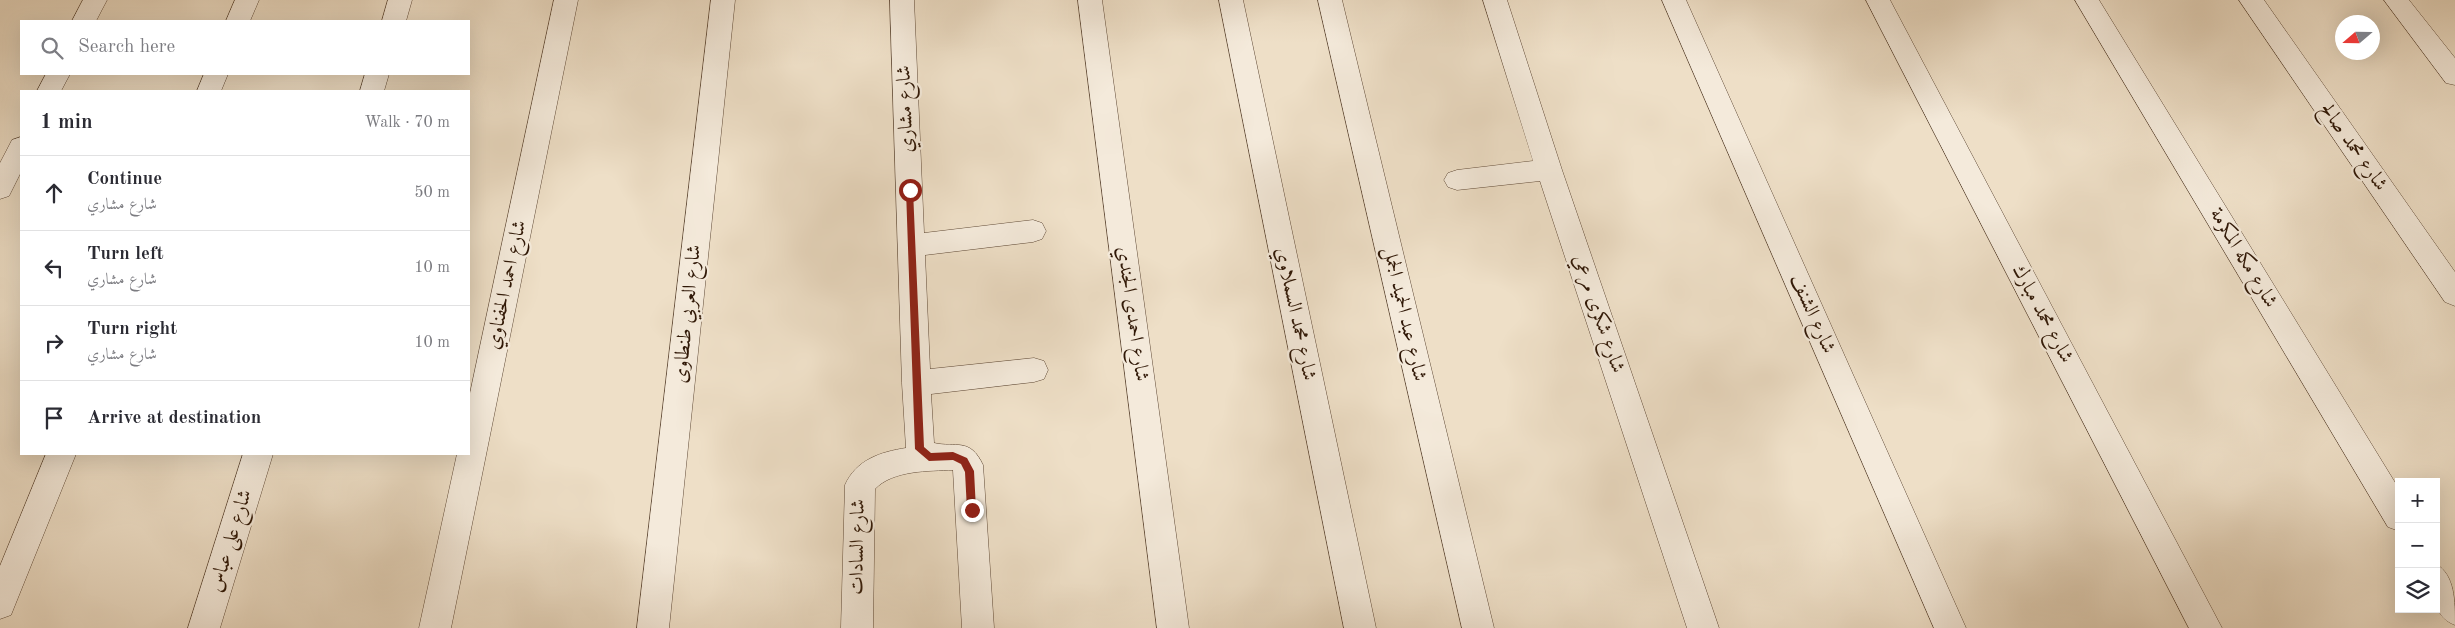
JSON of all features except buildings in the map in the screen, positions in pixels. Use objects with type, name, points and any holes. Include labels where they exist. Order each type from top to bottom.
[{"type":"street","points":[[84,20],[94,0]]},
{"type":"street","points":[[238,20],[247,0]]},
{"type":"street","points":[[394,20],[400,0]]},
{"type":"street","name":"شارع احمد الحفناوي","points":[[435,628],[566,0]]},
{"type":"street","name":"شارع العربي طنطاوى","points":[[653,628],[724,0]]},
{"type":"street","name":"شارع مشاري","points":[[902,0],[916,383],[920,449],[929,458]]},
{"type":"street","name":"شارع احمدى الجندي","points":[[1090,0],[1174,628]]},
{"type":"street","name":"شارع محمد السملاوي","points":[[1231,0],[1360,628]]},
{"type":"street","name":"شارع عبد الحميد الجمل","points":[[1330,0],[1478,628]]},
{"type":"street","name":"شارع شكرى مرعي","points":[[1495,0],[1703,628]]},
{"type":"street","name":"شارع الشنف","points":[[1674,0],[1950,628]]},
{"type":"street","name":"شارع محمد مبارك","points":[[1878,0],[2206,628]]},
{"type":"street","name":"شارع مكه المكرمة","points":[[2087,0],[2395,510]]},
{"type":"street","name":"شارع محمد صالح","points":[[2251,0],[2455,294]]},
{"type":"street","points":[[2396,0],[2455,76]]},
{"type":"street","points":[[50,90],[57,75]]},
{"type":"street","points":[[209,90],[216,75]]},
{"type":"street","points":[[372,90],[377,75]]},
{"type":"street","points":[[0,189],[20,149]]},
{"type":"street","points":[[1457,180],[1550,170]]},
{"type":"street","points":[[912,246],[1033,231]]},
{"type":"street","points":[[916,383],[1034,370]]},
{"type":"street","points":[[0,604],[62,455]]},
{"type":"street","name":"شارع على عباس","points":[[204,628],[258,455]]},
{"type":"street","points":[[929,458],[959,457],[968,465],[978,628]]},
{"type":"street","name":"شارع السادات","points":[[857,628],[860,485],[866,475],[876,469],[929,458]]},
{"type":"street","points":[[2440,586],[2455,610]]},
{"type":"route","points":[[910,190],[920,449],[929,458],[959,457],[968,465],[972,510]]}]
